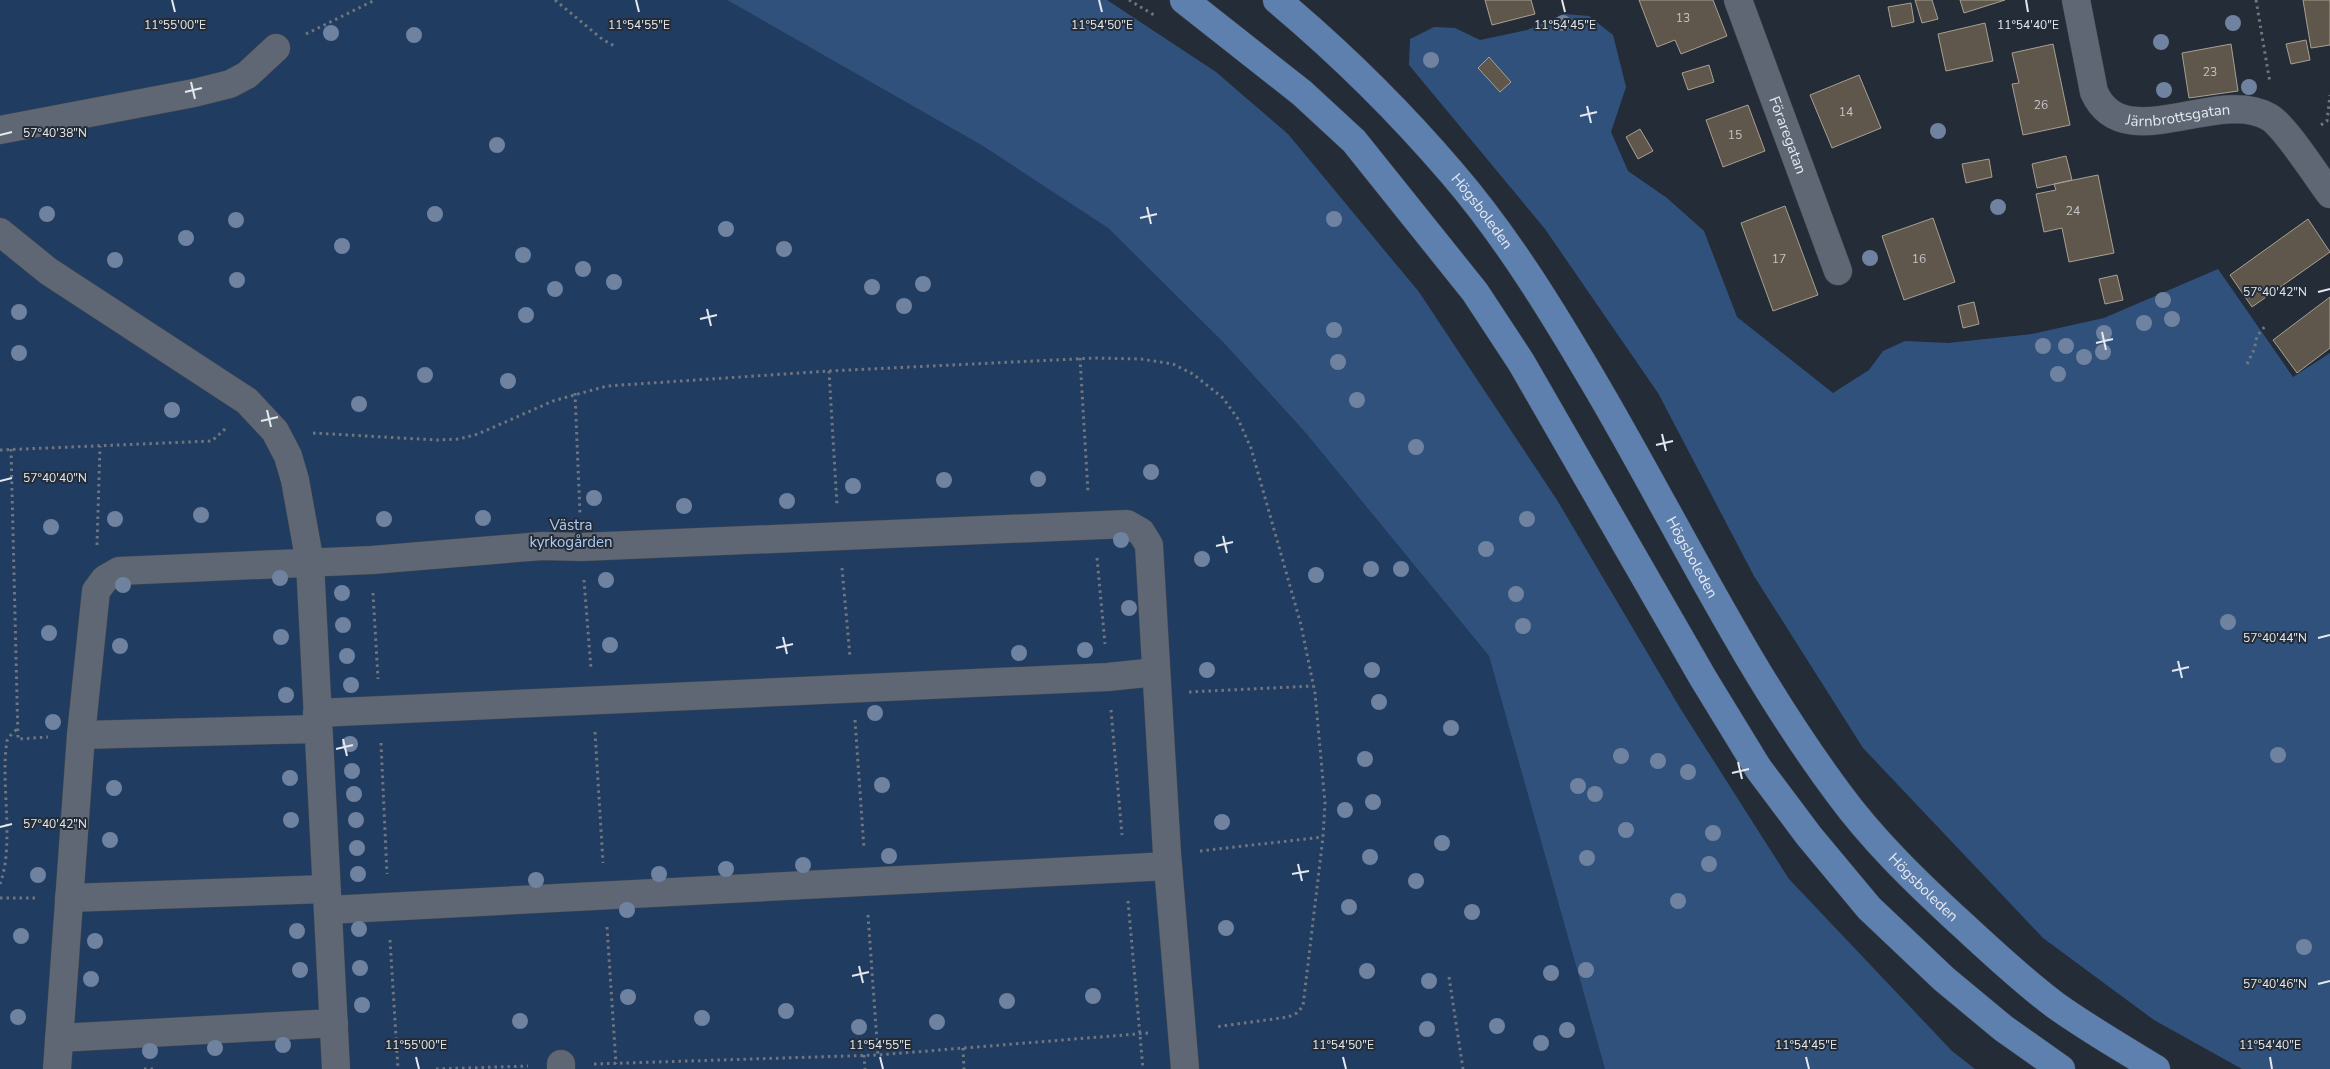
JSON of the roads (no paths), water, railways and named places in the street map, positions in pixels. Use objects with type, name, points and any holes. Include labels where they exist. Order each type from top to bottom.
[{"type":"main road","points":[[1184,0],[1302,92],[1354,140],[1475,292],[1522,362],[1703,678],[1758,768],[1809,836],[1869,908],[1944,979],[2003,1028],[2061,1069]]},
{"type":"main road","name":"Högsboleden","points":[[1276,0],[1316,33],[1403,120],[1452,173],[1495,229],[1529,279],[1598,389],[1723,612],[1786,718],[1840,796],[1888,852],[1997,957],[2056,1005],[2156,1069]]},
{"type":"street","name":"Föraregatan","points":[[1738,0],[1838,271]]},
{"type":"street","name":"Järnbrottsgatan","points":[[2076,0],[2094,92],[2099,103],[2107,111],[2122,119],[2137,121],[2160,120],[2217,109],[2240,108],[2258,112],[2275,120],[2330,194]]},
{"type":"street","points":[[0,130],[194,93],[230,84],[247,75],[276,48]]},
{"type":"street","points":[[0,232],[48,271],[247,401],[275,431],[288,456],[295,480],[310,563],[336,1069]]},
{"type":"street","points":[[57,1069],[82,735],[96,591],[105,579],[119,571],[372,560],[542,546],[592,547],[1127,524],[1141,532],[1149,545],[1168,860],[1185,1069]]},
{"type":"street","points":[[82,735],[318,721],[379,710],[1108,677],[1157,683]]},
{"type":"street","points":[[69,898],[327,899],[388,906],[1125,868],[1168,860]]},
{"type":"street","points":[[60,1038],[334,1023]]},
{"type":"park label","name":"Västra kyrkogården","points":[[571,534]]}]
